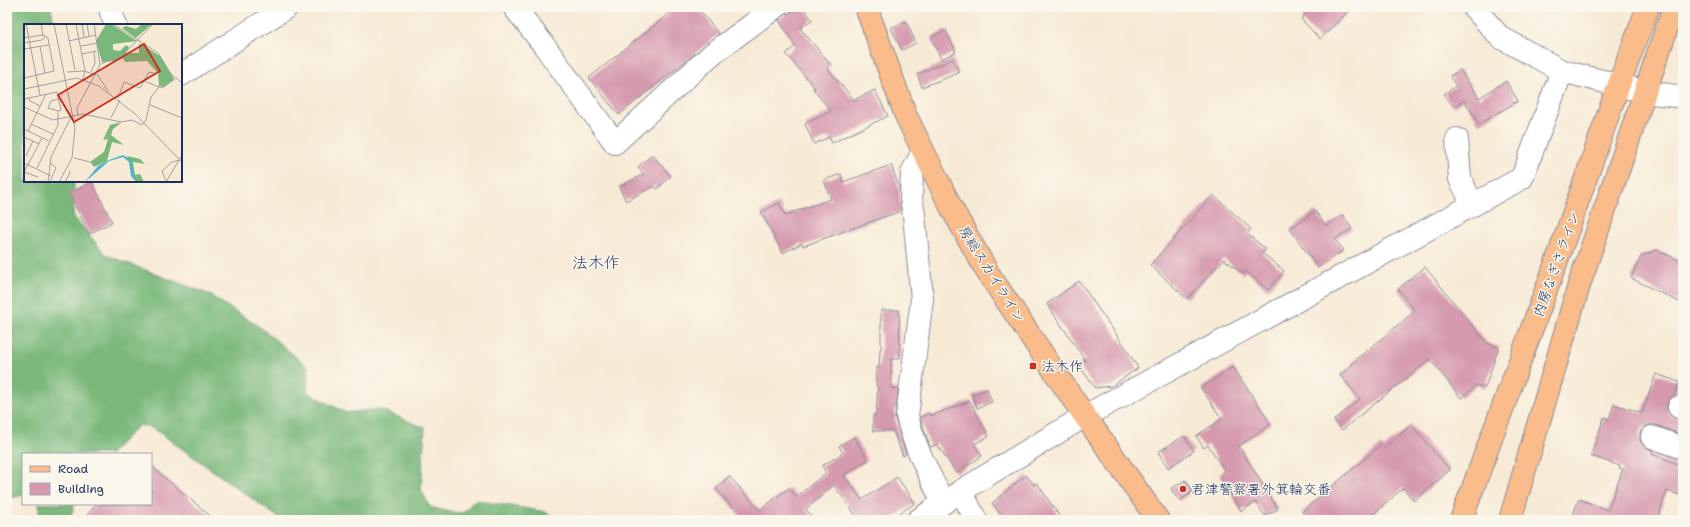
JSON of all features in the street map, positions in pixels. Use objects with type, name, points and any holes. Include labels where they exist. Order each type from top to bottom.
[{"type":"main road","name":"房総スカイライン","points":[[866,7],[906,116],[952,209],[988,273],[1158,520]]},
{"type":"main road","name":"内房なぎさライン","points":[[1461,520],[1551,277],[1619,84],[1648,7]]},
{"type":"main road","name":"内房なぎさライン","points":[[1510,520],[1579,285],[1674,7]]},
{"type":"street","points":[[182,74],[287,7]]},
{"type":"street","points":[[514,7],[543,44],[615,143],[712,54],[776,7]]},
{"type":"street","points":[[1473,7],[1500,37],[1562,71],[1619,84],[1646,92],[1683,97]]},
{"type":"street","points":[[918,520],[943,502],[1085,416],[1522,178],[1562,71]]},
{"type":"street","points":[[1457,139],[1460,179],[1473,205]]},
{"type":"street","points":[[923,151],[912,173],[911,198],[922,299],[907,416],[910,429],[922,458],[943,502]]},
{"type":"street","points":[[1652,437],[1683,448]]},
{"type":"street","points":[[961,491],[976,520]]},
{"type":"green space","points":[[7,7],[51,7],[54,24],[24,24],[24,182],[74,182],[73,216],[106,255],[208,294],[261,328],[308,367],[307,392],[346,413],[379,409],[425,428],[421,490],[430,507],[450,512],[463,513],[475,500],[546,512],[555,520],[282,520],[153,428],[139,425],[111,453],[22,453],[22,495],[7,499]]},
{"type":"green space","points":[[39,505],[75,505],[69,520],[35,520],[39,514]]},
{"type":"building","points":[[677,7],[697,7],[719,34],[619,115],[589,78]]},
{"type":"building","points":[[799,7],[803,7],[812,20],[800,28],[831,65],[827,68],[854,100],[875,90],[888,116],[832,143],[829,137],[814,144],[805,124],[831,111],[813,89],[815,88],[786,54],[795,46],[779,20],[787,13],[788,14]]},
{"type":"building","points":[[1313,7],[1353,7],[1320,39],[1301,19]]},
{"type":"building","points":[[906,21],[916,43],[902,50],[891,28]]},
{"type":"building","points":[[946,30],[956,52],[941,59],[931,37]]},
{"type":"building","points":[[953,59],[959,73],[922,87],[917,74]]},
{"type":"building","points":[[1460,70],[1479,98],[1506,81],[1518,101],[1479,124],[1464,100],[1454,107],[1444,94],[1456,86],[1450,76]]},
{"type":"building","points":[[652,155],[671,176],[657,189],[654,186],[626,201],[619,187],[644,174],[638,167]]},
{"type":"building","points":[[891,165],[899,187],[901,211],[803,246],[802,243],[783,253],[761,212],[779,203],[785,215],[831,199],[824,180],[841,174],[843,182]]},
{"type":"building","points":[[92,182],[112,222],[89,234],[69,193]]},
{"type":"building","points":[[1213,195],[1251,229],[1247,234],[1266,249],[1262,253],[1284,271],[1268,290],[1246,271],[1243,274],[1224,259],[1187,299],[1150,265]]},
{"type":"building","points":[[1315,211],[1326,226],[1343,215],[1352,229],[1335,239],[1343,250],[1318,268],[1290,229]]},
{"type":"building","points":[[1657,250],[1683,262],[1683,304],[1631,278],[1641,256]]},
{"type":"building","points":[[1425,267],[1487,343],[1499,347],[1485,388],[1477,385],[1461,398],[1430,359],[1342,430],[1334,420],[1360,399],[1340,375],[1353,364],[1352,363],[1415,311],[1398,289]]},
{"type":"building","points":[[1079,281],[1138,368],[1112,386],[1095,388],[1079,365],[1085,360],[1047,304]]},
{"type":"building","points":[[881,310],[899,310],[900,359],[891,359],[891,388],[898,389],[895,419],[906,454],[903,456],[893,431],[873,431],[873,415],[876,415],[878,386],[876,386],[876,368],[879,368],[881,349]]},
{"type":"building","points":[[1233,367],[1271,424],[1239,446],[1278,509],[1265,516],[1256,502],[1241,511],[1219,475],[1225,471],[1208,445],[1204,448],[1196,436],[1222,419],[1201,388]]},
{"type":"building","points":[[1656,374],[1679,382],[1674,396],[1667,404],[1667,410],[1671,416],[1683,420],[1683,435],[1656,425],[1650,425],[1644,427],[1640,432],[1640,440],[1643,445],[1653,451],[1652,454],[1683,466],[1683,496],[1667,491],[1657,520],[1571,520],[1579,499],[1608,510],[1623,469],[1619,468],[1620,466],[1591,456],[1604,417],[1609,419],[1614,404],[1642,413]]},
{"type":"building","points":[[987,389],[992,402],[977,408],[972,395]]},
{"type":"building","points":[[970,401],[989,436],[974,444],[982,456],[956,473],[937,444],[930,447],[920,417],[930,413],[931,416]]},
{"type":"building","points":[[1411,425],[1450,470],[1414,501],[1403,488],[1366,520],[1309,520],[1302,512],[1381,445],[1384,448]]},
{"type":"building","points":[[1184,436],[1194,451],[1168,468],[1158,452]]},
{"type":"building","points":[[854,437],[868,460],[844,475],[862,500],[897,477],[915,503],[890,520],[859,520],[834,485],[806,509],[814,520],[745,520],[716,489],[729,476],[760,510],[789,488],[796,497],[826,473],[822,466],[843,453],[839,446]]},
{"type":"building","points":[[152,467],[215,520],[83,520],[95,505],[152,505]]},
{"type":"building","points":[[1026,475],[1034,485],[1037,483],[1062,520],[1005,520],[992,503]]},
{"type":"building","points":[[1185,480],[1193,492],[1179,501],[1171,489]]},
{"type":"place","name":"法木作","points":[[1033,366]]},
{"type":"place","name":"君津警察署外箕輪交番","points":[[1183,489]]},
{"type":"district","name":"法木作","points":[[596,262]]}]
